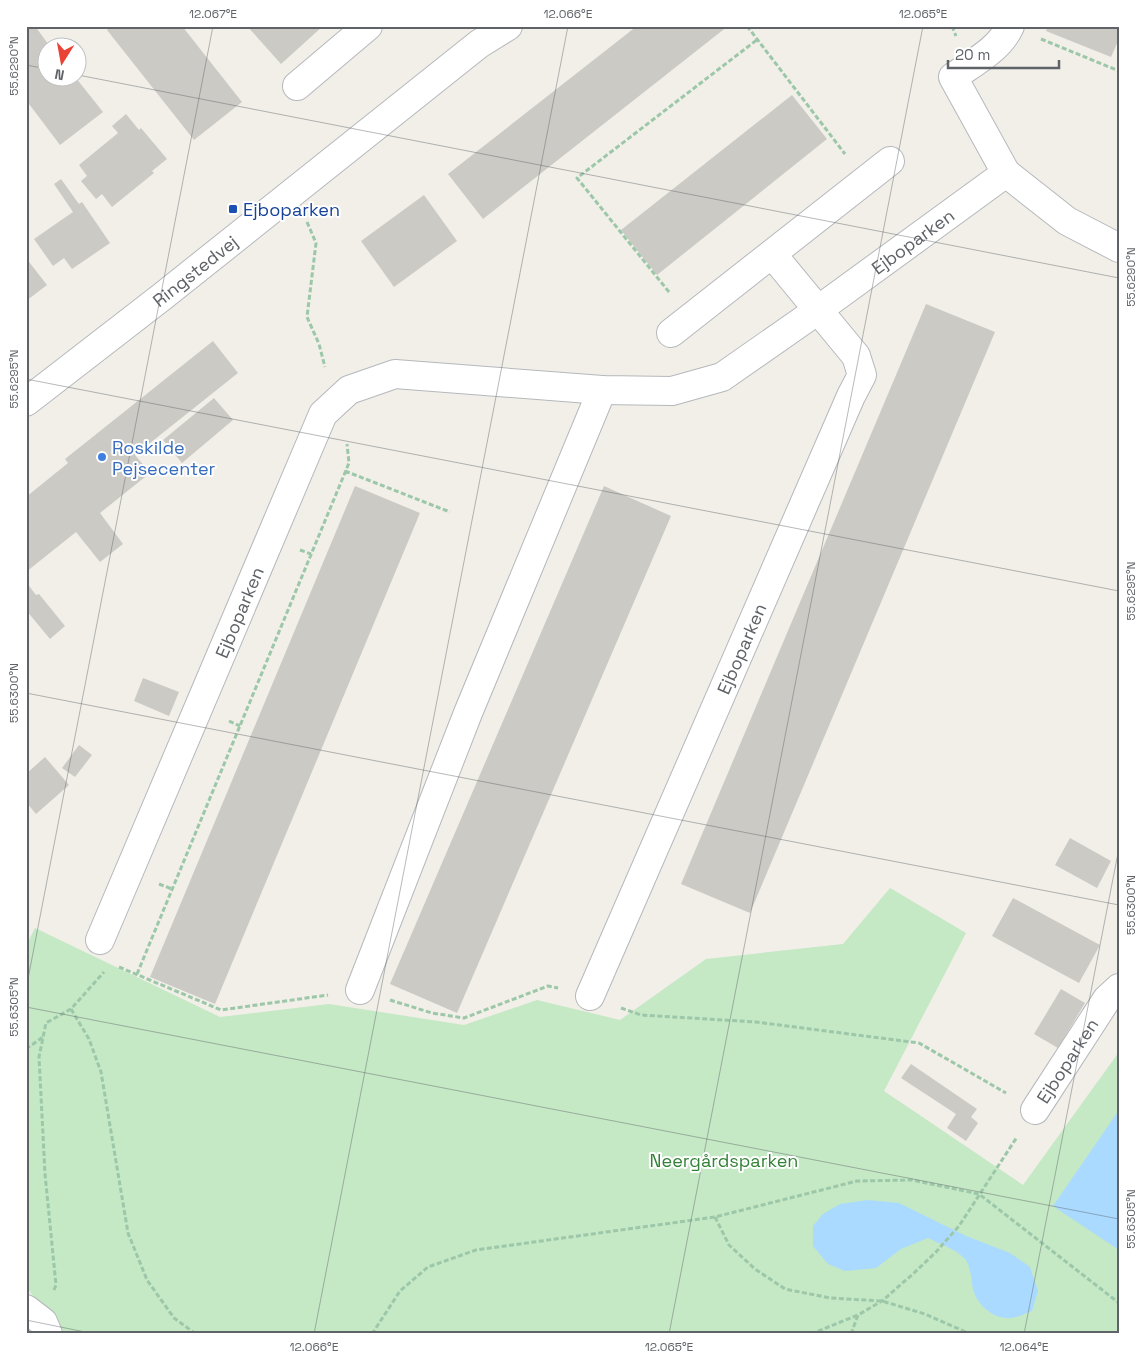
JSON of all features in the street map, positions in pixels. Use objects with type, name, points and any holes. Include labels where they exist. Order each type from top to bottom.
[{"type":"street","points":[[297,86],[368,26]]},
{"type":"street","name":"Ringstedvej","points":[[26,402],[294,192],[488,35],[508,26]]},
{"type":"street","points":[[1010,26],[1006,34],[984,56],[953,77],[1006,173],[1067,221],[1119,248]]},
{"type":"street","points":[[680,325],[890,161]]},
{"type":"street","name":"Ejboparken","points":[[100,940],[323,414],[348,390],[395,374],[602,390],[672,391],[722,377],[818,310],[1006,173]]},
{"type":"street","name":"Ejboparken","points":[[590,996],[850,396],[862,375],[856,356],[772,254]]},
{"type":"street","points":[[360,990],[468,713],[602,390]]},
{"type":"street","name":"Ejboparken","points":[[1035,1110],[1107,999],[1119,988]]},
{"type":"path","points":[[747,26],[865,181]]},
{"type":"path","points":[[1010,26],[1119,71]]},
{"type":"path","points":[[680,325],[576,178],[758,40]]},
{"type":"path","points":[[137,974],[349,463],[345,418],[339,399],[326,375],[319,344],[307,317],[316,244],[294,192]]},
{"type":"path","points":[[345,471],[450,512]]},
{"type":"path","points":[[39,1322],[56,1285],[45,1174],[39,1057],[46,1023],[71,1009],[112,964],[100,940]]},
{"type":"path","points":[[71,1009],[89,1039],[100,1072],[128,1233],[147,1280],[174,1318],[196,1334]]},
{"type":"path","points":[[26,1049],[43,1037]]},
{"type":"path","points":[[811,1334],[858,1315],[882,1301],[936,1252],[958,1226],[1035,1110]]},
{"type":"path","points":[[372,1334],[400,1291],[428,1267],[476,1250],[715,1217],[857,1181],[912,1180],[979,1194],[1119,1303]]},
{"type":"path","points":[[715,1217],[729,1245],[755,1269],[785,1289],[830,1298],[882,1301],[925,1314],[970,1334]]},
{"type":"path","points":[[851,1334],[858,1315]]},
{"type":"green space","name":"Neergårdsparken","points":[[890,888],[966,933],[884,1091],[1023,1185],[1119,1052],[1119,1334],[59,1334],[26,1286],[26,946],[35,928],[220,1017],[329,1004],[464,1025],[537,1000],[620,1020],[706,959],[843,944]]},
{"type":"water","points":[[1119,1110],[1119,1250],[1053,1206]]},
{"type":"water","points":[[868,1200],[899,1203],[966,1236],[1010,1253],[1030,1267],[1038,1291],[1032,1311],[1004,1318],[987,1310],[975,1295],[970,1269],[965,1259],[953,1250],[928,1238],[901,1249],[876,1268],[845,1271],[828,1264],[813,1246],[813,1226],[823,1214],[840,1204]]},
{"type":"building","points":[[26,26],[35,26],[44,38],[38,38],[38,88],[84,88],[103,112],[60,145],[26,100]]},
{"type":"building","points":[[112,26],[182,26],[242,102],[194,140],[107,30]]},
{"type":"building","points":[[247,26],[323,26],[281,64]]},
{"type":"building","points":[[637,26],[728,26],[483,219],[448,174]]},
{"type":"building","points":[[1048,26],[1119,26],[1119,39],[1111,57],[1046,31]]},
{"type":"building","points":[[792,95],[827,139],[657,275],[621,230]]},
{"type":"building","points":[[126,114],[139,130],[141,128],[167,159],[152,171],[154,173],[112,207],[102,194],[96,199],[81,181],[87,176],[79,165],[118,133],[112,126]]},
{"type":"building","points":[[61,179],[79,204],[82,202],[110,243],[72,269],[64,258],[53,266],[34,239],[73,212],[54,184]]},
{"type":"building","points":[[424,195],[457,241],[394,287],[361,241]]},
{"type":"building","points":[[26,258],[47,285],[26,301]]},
{"type":"building","points":[[926,304],[995,332],[750,913],[681,884]]},
{"type":"building","name":"Roskilde Pejsecenter","points":[[213,341],[238,373],[135,455],[150,473],[100,513],[123,544],[100,562],[76,532],[26,572],[26,497],[68,463],[65,459]]},
{"type":"building","points":[[214,398],[233,420],[182,463],[163,440]]},
{"type":"building","points":[[355,486],[420,513],[215,1004],[150,977]]},
{"type":"building","points":[[604,486],[671,516],[457,1013],[390,984]]},
{"type":"building","points":[[26,582],[36,595],[39,594],[65,626],[50,639],[26,610]]},
{"type":"building","points":[[143,678],[179,692],[169,716],[134,701]]},
{"type":"building","points":[[79,745],[92,755],[75,777],[62,768]]},
{"type":"building","points":[[45,757],[69,785],[36,814],[26,802],[26,774]]},
{"type":"building","points":[[1070,838],[1111,861],[1097,888],[1055,865]]},
{"type":"building","points":[[1013,898],[1100,945],[1079,983],[992,936]]},
{"type":"building","points":[[1061,989],[1085,1003],[1058,1048],[1034,1034]]},
{"type":"building","points":[[911,1064],[977,1109],[971,1117],[978,1123],[966,1141],[947,1128],[956,1114],[901,1078]]},
{"type":"place","name":"Ejboparken","points":[[233,209]]},
{"type":"place","name":"Roskilde Pejsecenter","points":[[102,457]]}]
